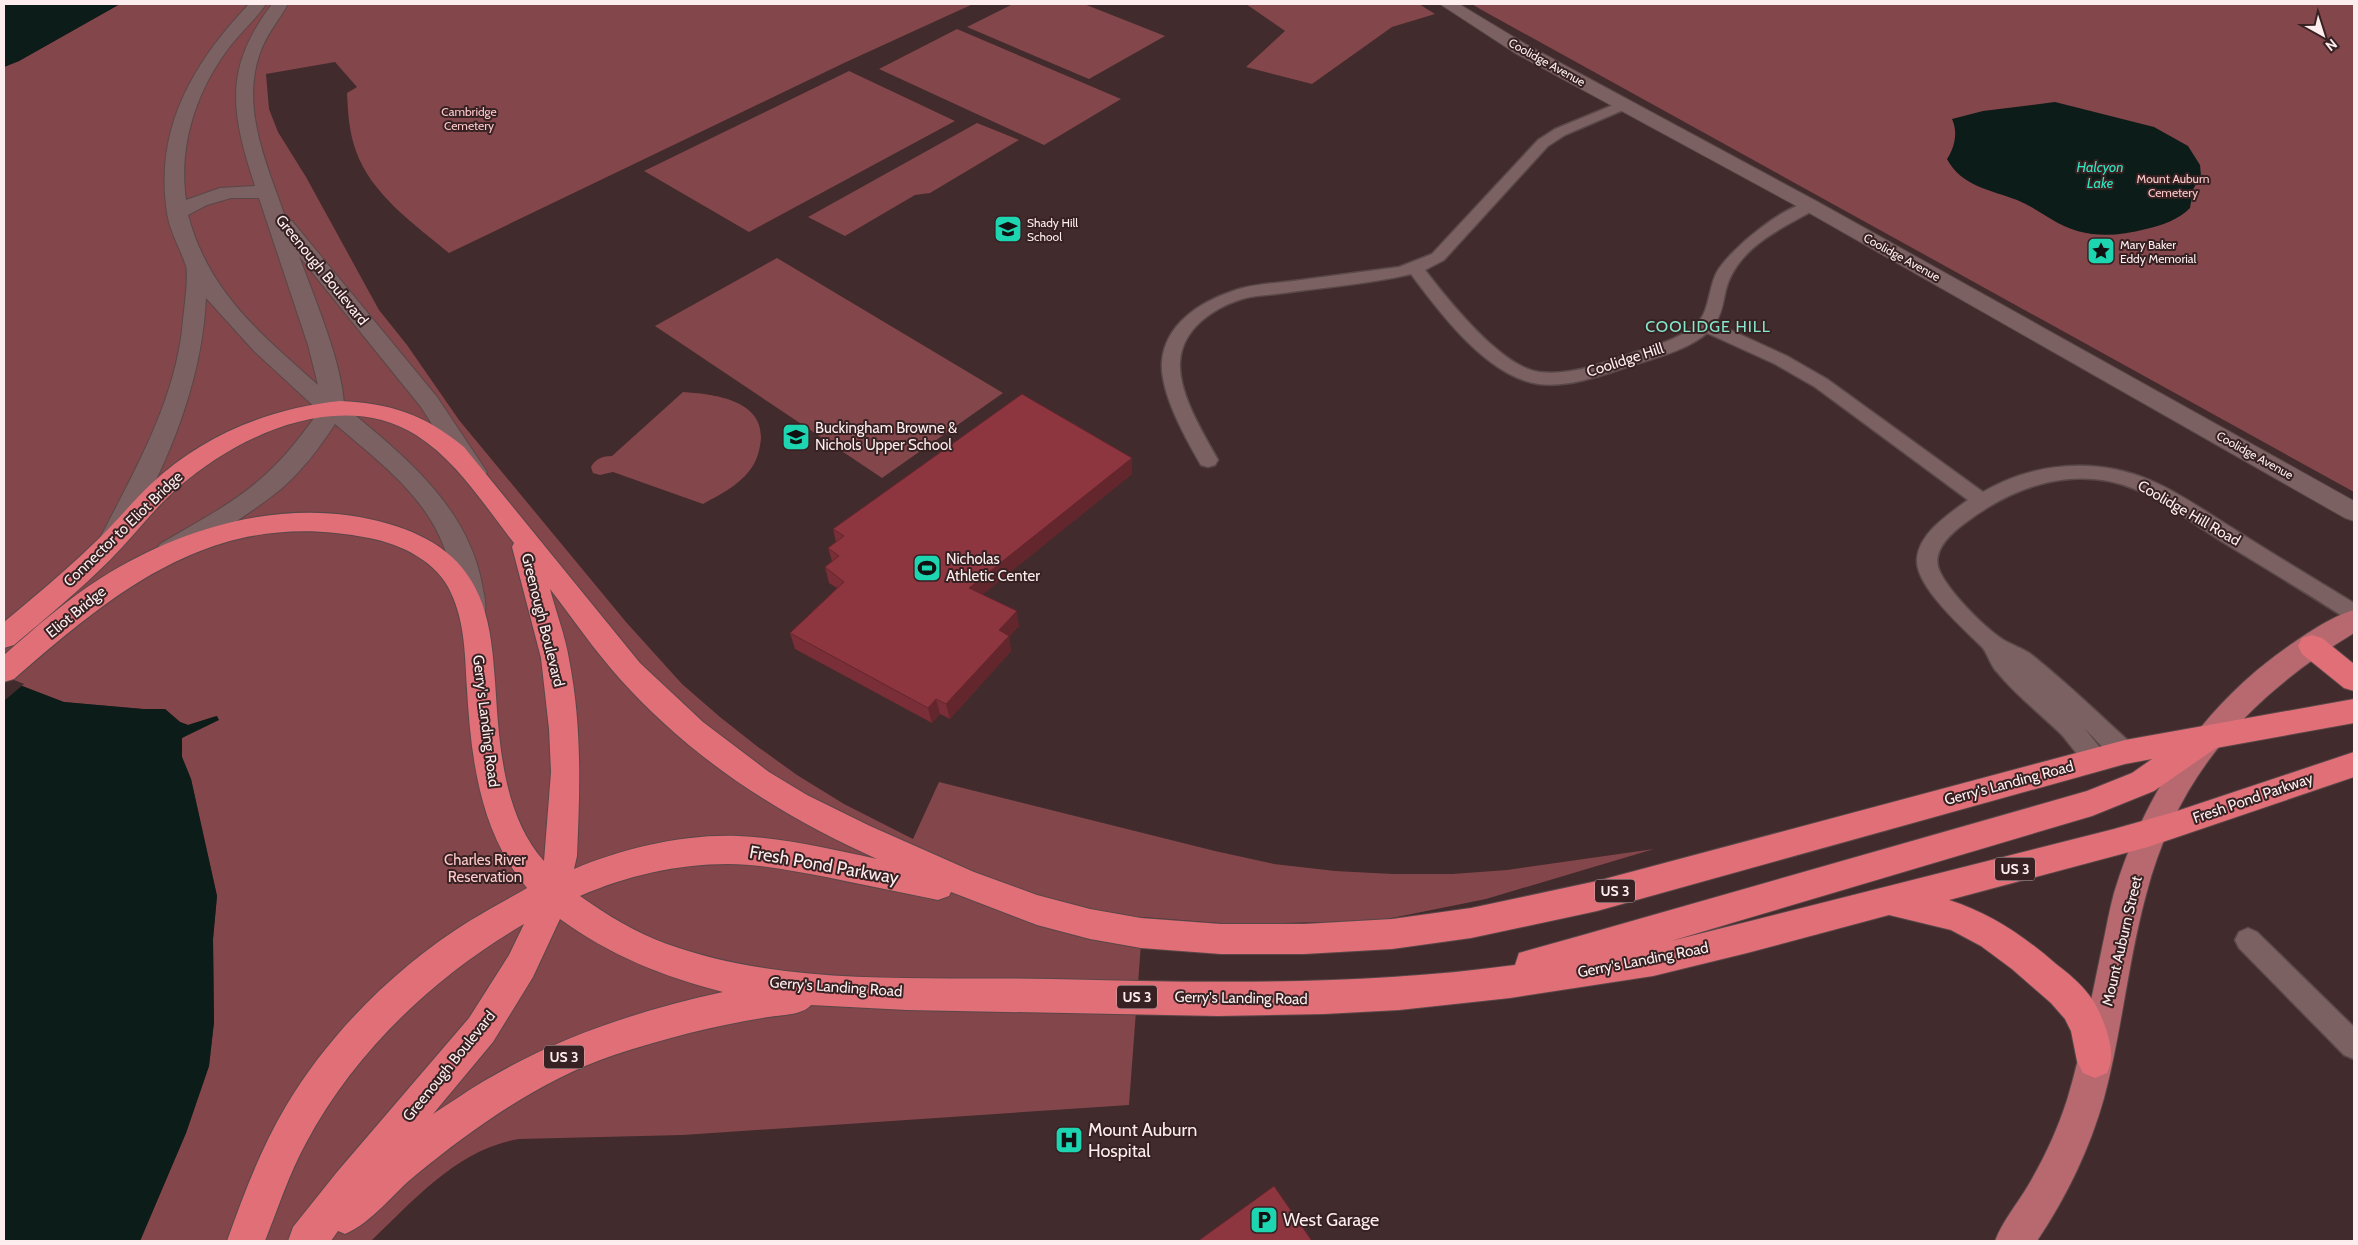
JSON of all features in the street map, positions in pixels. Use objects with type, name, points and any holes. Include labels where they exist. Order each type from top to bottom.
[{"type":"highway","name":"Connector to Eliot Bridge","points":[[36,610],[111,543],[167,484],[211,451],[244,434],[276,421],[332,410],[374,411],[399,417],[414,424],[443,443],[480,480]]},
{"type":"highway","name":"Greenough Boulevard","points":[[307,1241],[350,1185],[481,1030],[522,966],[541,926],[552,893],[561,856],[566,772],[564,729],[555,658],[521,533],[480,480]]},
{"type":"highway","points":[[153,561],[214,538],[268,525],[323,522],[367,528],[415,543],[446,563],[466,596],[475,631]]},
{"type":"highway","name":"Gerry's Landing Road","points":[[521,533],[630,671],[670,711],[735,764],[777,794],[866,840],[937,872],[1008,900],[1066,918],[1113,929],[1194,938],[1304,939],[1415,931],[1471,923],[1597,896],[2111,755],[2211,736]]},
{"type":"highway","name":"Eliot Bridge","points":[[4,671],[65,619],[112,583],[153,561]]},
{"type":"highway","name":"Eliot Bridge","points":[[4,637],[36,610]]},
{"type":"highway","name":"Gerry's Landing Road","points":[[475,631],[486,750],[497,802],[515,846],[535,874],[552,893],[618,938],[687,966],[763,982],[862,992],[1292,999],[1411,992],[1573,974],[1688,953],[2152,832]]},
{"type":"highway","points":[[2312,646],[2354,680]]},
{"type":"highway","name":"US 3","points":[[2211,736],[2354,711]]},
{"type":"highway","points":[[1411,992],[1583,951],[2092,804],[2143,782],[2211,736]]},
{"type":"highway","name":"Fresh Pond Parkway","points":[[2152,832],[2354,765]]},
{"type":"highway","name":"Fresh Pond Parkway","points":[[246,1241],[279,1160],[300,1118],[329,1074],[396,997],[446,955],[493,925],[552,893],[596,873],[664,855],[726,850],[781,854],[1008,900]]},
{"type":"highway","points":[[1877,904],[1892,903],[1935,909],[1976,924],[2002,940],[2059,987],[2076,1005],[2091,1034],[2095,1061]]},
{"type":"highway","name":"US 3","points":[[320,1241],[377,1184],[462,1116],[524,1077],[580,1049],[636,1030],[698,1013],[792,997],[862,992]]},
{"type":"main road","points":[[258,4],[222,44],[198,83],[178,135],[173,174],[177,213],[184,242],[196,268],[233,318],[332,410],[398,463],[428,499],[445,523],[466,570],[475,631]]},
{"type":"main road","name":"Greenough Boulevard","points":[[280,4],[266,22],[255,42],[244,78],[244,109],[255,156],[319,345],[329,382],[332,410]]},
{"type":"main road","name":"Coolidge Avenue","points":[[1448,4],[1516,45],[1623,105],[1811,206],[2354,512]]},
{"type":"main road","points":[[173,174],[190,184],[215,182],[239,173],[255,156]]},
{"type":"main road","points":[[177,213],[202,198],[232,190],[271,201]]},
{"type":"main road","name":"Greenough Boulevard","points":[[271,201],[437,413],[480,480]]},
{"type":"main road","points":[[111,543],[154,454],[177,398],[191,343],[196,268]]},
{"type":"main road","points":[[153,561],[239,507],[273,482],[310,444],[332,410]]},
{"type":"main road","name":"Mount Auburn Street","points":[[2014,1241],[2048,1188],[2072,1137],[2086,1098],[2130,895],[2159,816],[2178,782],[2211,736],[2258,684],[2284,664],[2354,620]]},
{"type":"street","points":[[1208,460],[1188,421],[1170,370],[1171,346],[1194,317],[1222,300],[1239,294],[1416,269],[1438,257],[1543,143],[1560,132],[1623,105]]},
{"type":"street","points":[[1811,206],[1768,229],[1744,247],[1725,272],[1712,316],[1707,326],[1782,360],[1821,383],[1981,500]]},
{"type":"street","name":"Coolidge Hill","points":[[1416,269],[1454,315],[1499,360],[1511,368],[1538,378],[1582,374],[1681,342],[1707,326]]},
{"type":"street","name":"Coolidge Hill Road","points":[[2111,755],[2074,731],[2005,668],[1997,656],[1993,644],[1928,572],[1929,550],[1936,539],[1952,522],[1981,500],[2021,481],[2059,472],[2093,471],[2123,477],[2164,496],[2354,613]]},
{"type":"street","points":[[2248,940],[2354,1046]]},
{"type":"green space","name":"Charles River Reservation","points":[[120,4],[973,4],[844,63],[449,253],[395,208],[372,181],[363,167],[356,151],[349,122],[347,93],[357,87],[335,62],[266,74],[269,109],[278,132],[306,177],[379,310],[407,345],[459,420],[626,622],[682,684],[720,717],[797,775],[844,804],[913,839],[939,782],[1215,851],[1274,864],[1335,871],[1393,874],[1452,874],[1507,870],[1654,849],[1486,899],[1377,921],[1230,924],[1143,917],[1129,1105],[683,1135],[519,1139],[476,1153],[438,1178],[371,1241],[140,1241],[186,1133],[209,1066],[214,1022],[213,939],[217,896],[191,779],[182,757],[182,738],[216,716],[188,725],[180,722],[165,709],[143,709],[63,702],[4,679],[4,67],[19,61]]},
{"type":"green space","points":[[1013,4],[1084,4],[1165,36],[1089,79],[967,27]]},
{"type":"green space","points":[[1246,4],[1419,4],[1435,14],[1392,27],[1312,84],[1246,67],[1285,31]]},
{"type":"green space","name":"Mount Auburn Cemetery","points":[[1472,4],[2354,4],[2354,492],[1480,9]]},
{"type":"green space","points":[[957,29],[1121,99],[1044,145],[879,69]]},
{"type":"green space","points":[[849,71],[955,121],[749,232],[644,171]]},
{"type":"green space","points":[[977,123],[1019,140],[930,193],[915,195],[845,236],[808,217]]},
{"type":"green space","points":[[777,258],[1003,393],[882,478],[655,326]]},
{"type":"green space","points":[[683,392],[721,397],[744,407],[753,415],[759,425],[760,447],[752,467],[740,481],[703,504],[613,472],[600,475],[593,473],[591,467],[597,460],[602,457],[612,456]]},
{"type":"water","points":[[4,4],[120,4],[19,61],[4,67]]},
{"type":"water","name":"Halcyon Lake","points":[[2055,102],[2154,127],[2188,146],[2200,165],[2201,176],[2189,196],[2192,196],[2190,208],[2170,222],[2146,229],[2109,235],[2085,233],[2063,225],[2021,202],[1968,181],[1953,168],[1947,159],[1955,139],[1952,119],[1983,111]]},
{"type":"water","points":[[4,679],[64,702],[143,709],[165,709],[180,722],[188,725],[217,716],[219,720],[182,738],[182,757],[191,779],[217,896],[213,939],[214,1022],[209,1066],[186,1133],[140,1241],[4,1241]]},
{"type":"pier","points":[[4,676],[24,684],[4,701]]},
{"type":"building","name":"Nicholas Athletic Center","points":[[1022,394],[1132,458],[969,588],[1017,611],[999,630],[1009,636],[946,704],[936,699],[928,708],[790,633],[844,582],[825,567],[839,556],[828,548],[844,536],[833,529]]},
{"type":"building","points":[[1274,1186],[1312,1241],[1198,1241]]},
{"type":"place","name":"Shady Hill School","points":[[1008,229]]},
{"type":"place","name":"Mary Baker Eddy Memorial","points":[[2101,251]]},
{"type":"place","name":"Buckingham Browne & Nichols Upper School","points":[[796,437]]},
{"type":"place","name":"Nicholas Athletic Center","points":[[927,568]]},
{"type":"place","name":"Mount Auburn Hospital","points":[[1069,1140]]},
{"type":"place","name":"West Garage","points":[[1264,1220]]},
{"type":"district","name":"COOLIDGE HILL","points":[[1708,326]]},
{"type":"park label","name":"Cambridge Cemetery","points":[[469,118]]}]
